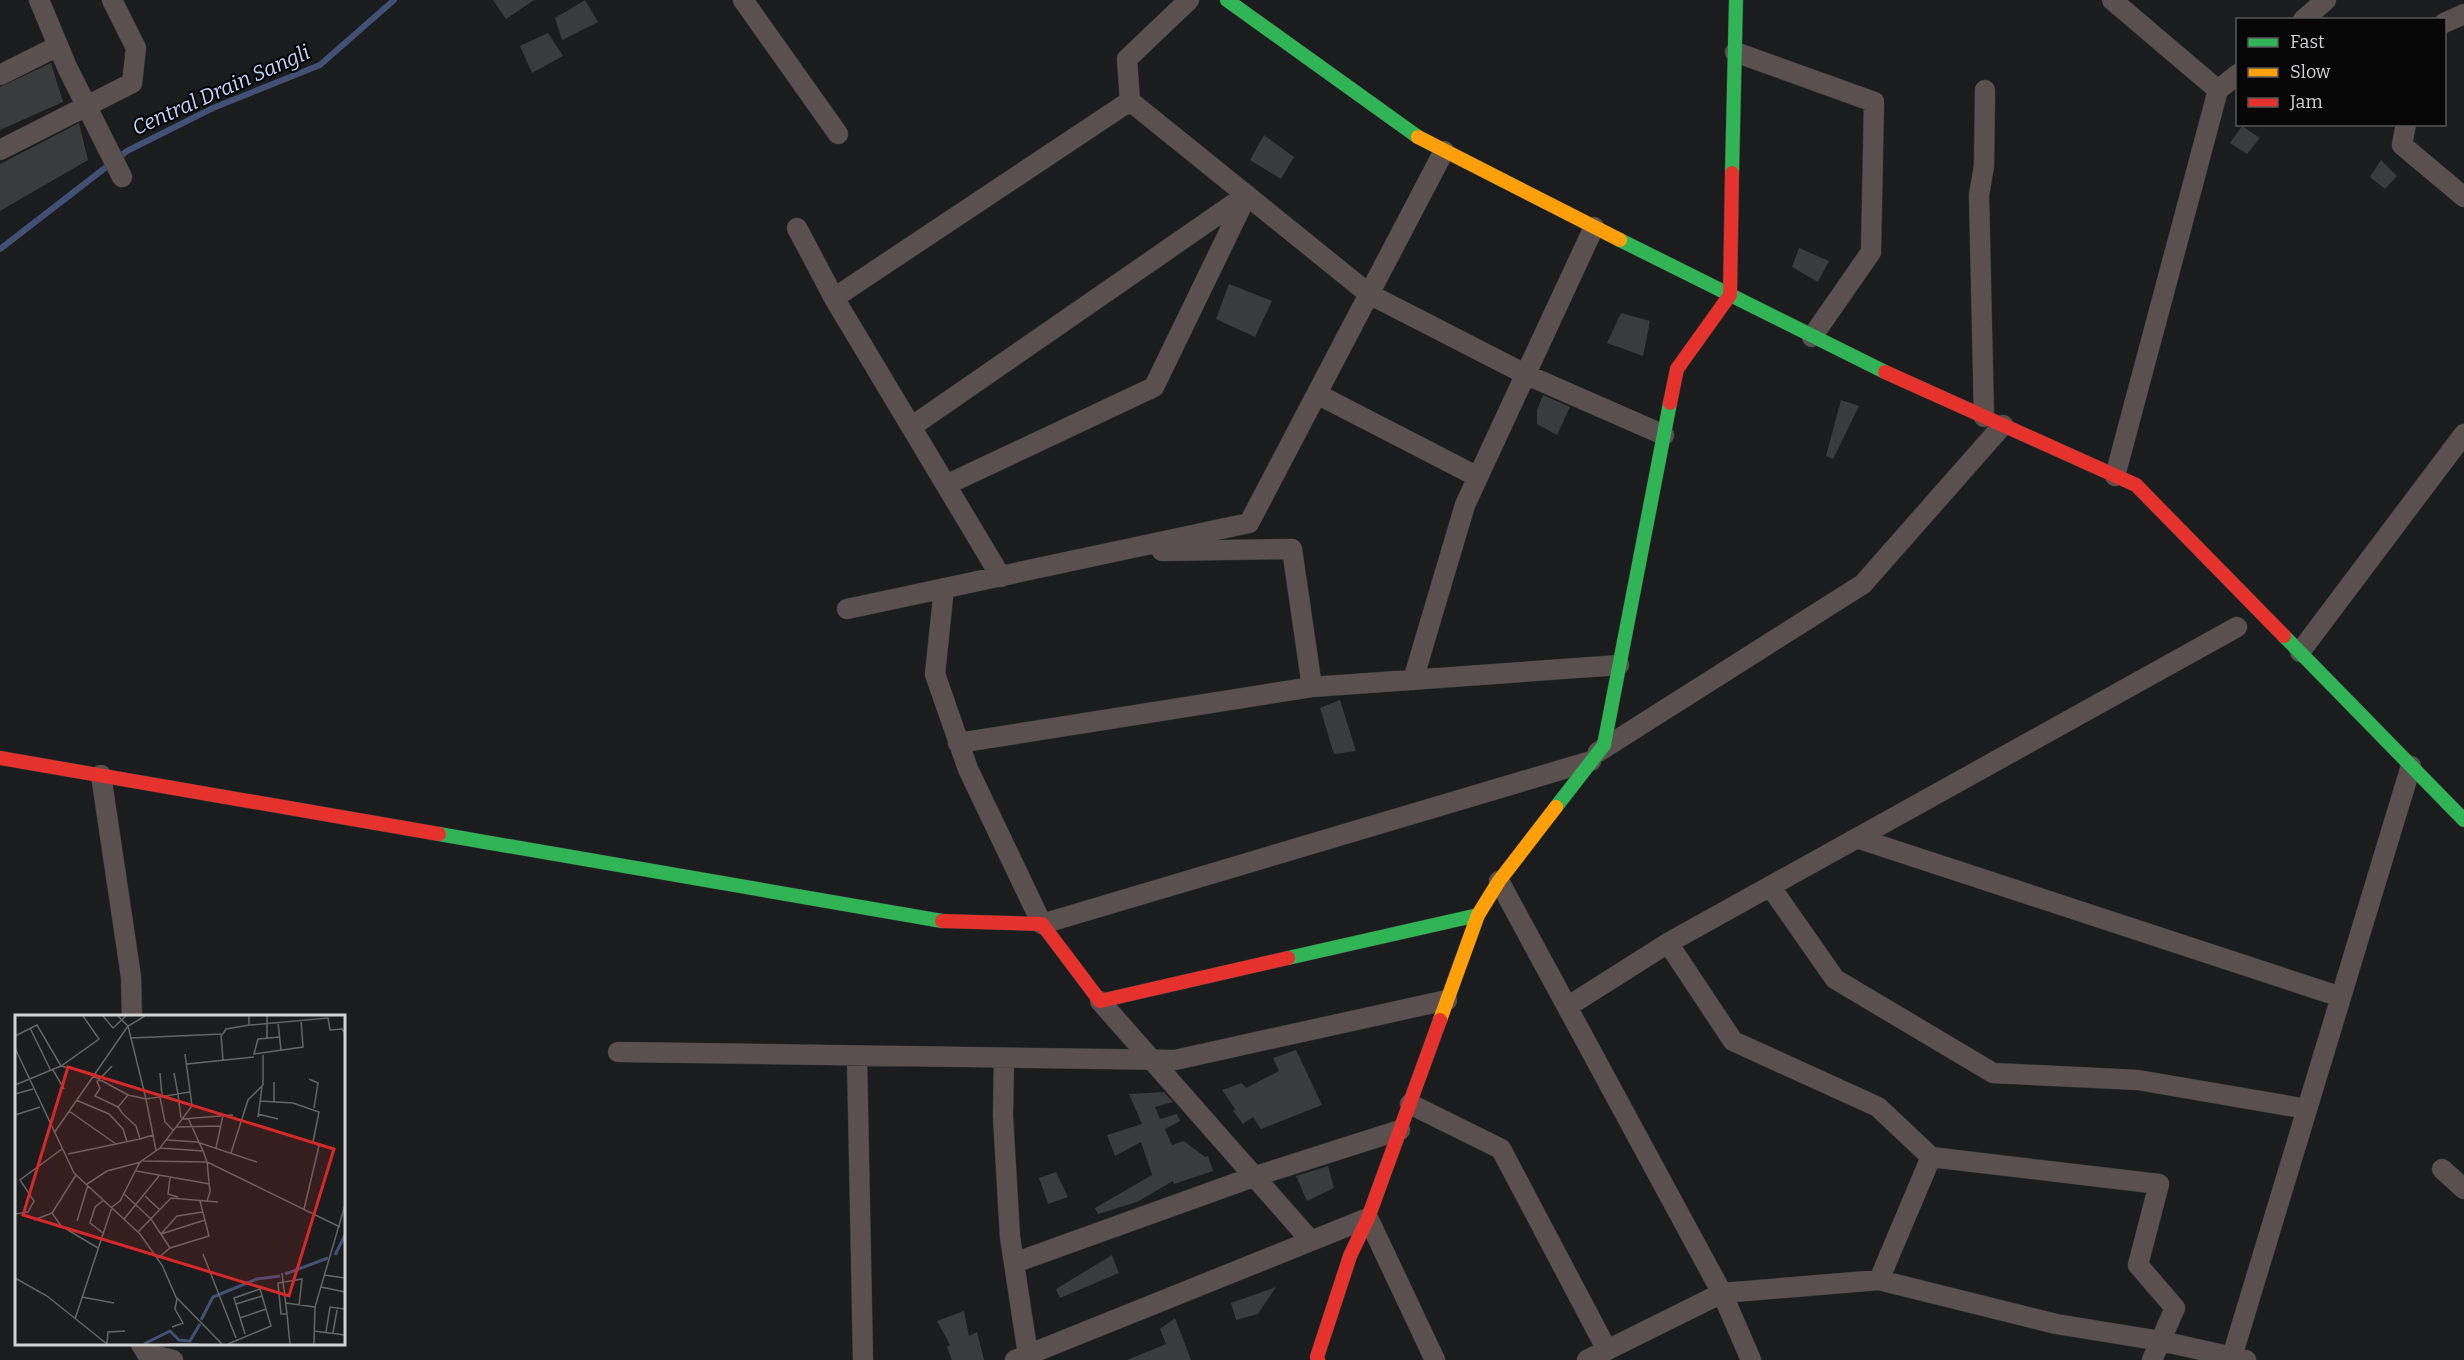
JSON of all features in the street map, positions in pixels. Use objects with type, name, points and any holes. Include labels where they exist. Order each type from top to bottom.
[{"type":"street","points":[[39,0],[58,46],[122,177]]},
{"type":"street","points":[[0,150],[132,83],[136,48],[112,0]]},
{"type":"street","points":[[743,0],[838,134]]},
{"type":"street","points":[[1188,0],[1126,59],[1130,100],[1369,294],[1525,374],[1664,435]]},
{"type":"street","points":[[1227,0],[1422,140],[1812,337],[2136,485],[2464,820]]},
{"type":"street","points":[[1318,1360],[1317,1357],[1350,1256],[1368,1218],[1478,915],[1499,881],[1604,745],[1677,369],[1730,296],[1736,0]]},
{"type":"street","points":[[2112,0],[2218,90]]},
{"type":"street","points":[[2305,18],[2326,0]]},
{"type":"street","points":[[2446,23],[2464,14]]},
{"type":"street","points":[[0,75],[58,46]]},
{"type":"street","points":[[1735,52],[1874,102],[1871,252],[1812,337]]},
{"type":"street","points":[[2115,476],[2218,90],[2236,76]]},
{"type":"street","points":[[1984,417],[1979,195],[1984,166],[1985,90]]},
{"type":"street","points":[[834,298],[1130,100]]},
{"type":"street","points":[[2406,126],[2402,144],[2464,197]]},
{"type":"street","points":[[847,609],[1249,524],[1444,151]]},
{"type":"street","points":[[911,427],[1247,195]]},
{"type":"street","points":[[946,485],[1154,387],[1247,195]]},
{"type":"street","points":[[1413,680],[1465,505],[1593,226]]},
{"type":"street","points":[[798,228],[834,298],[1001,577]]},
{"type":"street","points":[[1317,394],[1478,477]]},
{"type":"street","points":[[0,758],[954,923],[1042,924],[1594,757],[1863,584],[2003,425]]},
{"type":"street","points":[[2300,652],[2464,434]]},
{"type":"street","points":[[1115,552],[1292,549],[1312,687]]},
{"type":"street","points":[[944,588],[935,674],[968,769],[1042,924],[1100,1001],[1311,1241]]},
{"type":"street","points":[[1567,1007],[1668,943],[2236,627]]},
{"type":"street","points":[[958,743],[1312,687],[1619,665]]},
{"type":"street","points":[[1410,1104],[1501,1149],[1594,1357],[1722,1293],[1879,1280],[2056,1324],[2160,1341],[2236,1359],[2307,1109],[2411,766]]},
{"type":"street","points":[[101,775],[131,977],[132,1015]]},
{"type":"street","points":[[1857,838],[2341,997]]},
{"type":"street","points":[[1499,881],[1722,1293],[1751,1360]]},
{"type":"street","points":[[1770,886],[1835,979],[1993,1073],[2138,1080],[2307,1109]]},
{"type":"street","points":[[1100,1001],[1478,915]]},
{"type":"street","points":[[1668,943],[1732,1041],[1878,1107],[1931,1157],[2159,1184],[2138,1265],[2175,1308],[2152,1360]]},
{"type":"street","points":[[618,1052],[1175,1060],[1447,1000]]},
{"type":"street","points":[[857,1056],[863,1360]]},
{"type":"street","points":[[1004,1058],[1003,1116],[1010,1238],[1021,1357],[1368,1218]]},
{"type":"street","points":[[1014,1263],[1253,1176],[1400,1130]]},
{"type":"street","points":[[1879,1280],[1931,1157]]},
{"type":"street","points":[[2442,1168],[2464,1189]]},
{"type":"street","points":[[1368,1218],[1435,1360]]},
{"type":"street","points":[[142,1345],[147,1354],[173,1360]]},
{"type":"building","points":[[493,0],[534,0],[506,19]]},
{"type":"building","points":[[585,0],[598,22],[562,40],[555,18]]},
{"type":"building","points":[[548,33],[563,56],[532,73],[520,46]]},
{"type":"building","points":[[51,63],[63,102],[0,130],[0,87]]},
{"type":"building","points":[[79,123],[88,160],[0,211],[0,164]]},
{"type":"building","points":[[2242,126],[2260,138],[2247,154],[2230,143]]},
{"type":"building","points":[[1264,135],[1294,157],[1281,179],[1250,160]]},
{"type":"building","points":[[2381,160],[2397,176],[2385,189],[2370,177]]},
{"type":"building","points":[[1799,248],[1829,261],[1818,282],[1792,267]]},
{"type":"building","points":[[1229,284],[1272,301],[1255,337],[1216,319]]},
{"type":"building","points":[[1621,313],[1650,321],[1643,356],[1607,343]]},
{"type":"building","points":[[1543,395],[1570,407],[1557,435],[1537,424],[1537,410]]},
{"type":"building","points":[[1841,400],[1859,406],[1833,459],[1826,456]]},
{"type":"building","points":[[1340,700],[1356,751],[1334,754],[1320,708]]},
{"type":"building","points":[[1296,1050],[1322,1105],[1261,1129],[1253,1117],[1243,1124],[1222,1090],[1242,1083],[1246,1088],[1279,1071],[1273,1058]]},
{"type":"building","points":[[1164,1092],[1173,1102],[1155,1107],[1160,1119],[1177,1114],[1180,1121],[1165,1129],[1172,1145],[1184,1141],[1205,1157],[1208,1156],[1213,1171],[1174,1184],[1173,1181],[1137,1202],[1098,1214],[1095,1208],[1152,1175],[1141,1142],[1115,1156],[1107,1135],[1142,1124],[1129,1094]]},
{"type":"building","points":[[1328,1166],[1334,1188],[1307,1201],[1296,1176]]},
{"type":"building","points":[[1056,1172],[1068,1197],[1048,1204],[1039,1178]]},
{"type":"building","points":[[1112,1255],[1119,1273],[1060,1298],[1056,1289]]},
{"type":"building","points":[[1276,1287],[1258,1314],[1236,1320],[1231,1303]]},
{"type":"building","points":[[964,1311],[969,1336],[977,1332],[984,1360],[952,1360],[947,1347],[950,1345],[937,1321]]},
{"type":"building","points":[[1175,1318],[1191,1360],[1127,1360],[1166,1344],[1160,1329]]},
{"type":"waterway","name":"Central Drain Sangli","points":[[0,249],[127,151],[213,108],[320,65],[394,0]]},
{"type":"traffic: fast","points":[[1227,0],[1418,137]]},
{"type":"traffic: fast","points":[[1732,173],[1736,0]]},
{"type":"traffic: fast","points":[[1620,240],[1885,372]]},
{"type":"traffic: fast","points":[[1556,807],[1604,745],[1670,403]]},
{"type":"traffic: fast","points":[[2284,636],[2464,820]]},
{"type":"traffic: fast","points":[[439,834],[942,921]]},
{"type":"traffic: fast","points":[[1288,958],[1478,915]]},
{"type":"traffic: slow","points":[[1418,137],[1620,240]]},
{"type":"traffic: slow","points":[[1440,1020],[1478,915],[1499,881],[1556,807]]},
{"type":"traffic: jam","points":[[1670,403],[1677,369],[1730,295],[1732,173]]},
{"type":"traffic: jam","points":[[1885,372],[2136,485],[2284,636]]},
{"type":"traffic: jam","points":[[0,758],[439,834]]},
{"type":"traffic: jam","points":[[942,921],[1042,924],[1100,1001],[1288,958]]},
{"type":"traffic: jam","points":[[1318,1360],[1317,1357],[1350,1256],[1368,1218],[1440,1020]]}]
